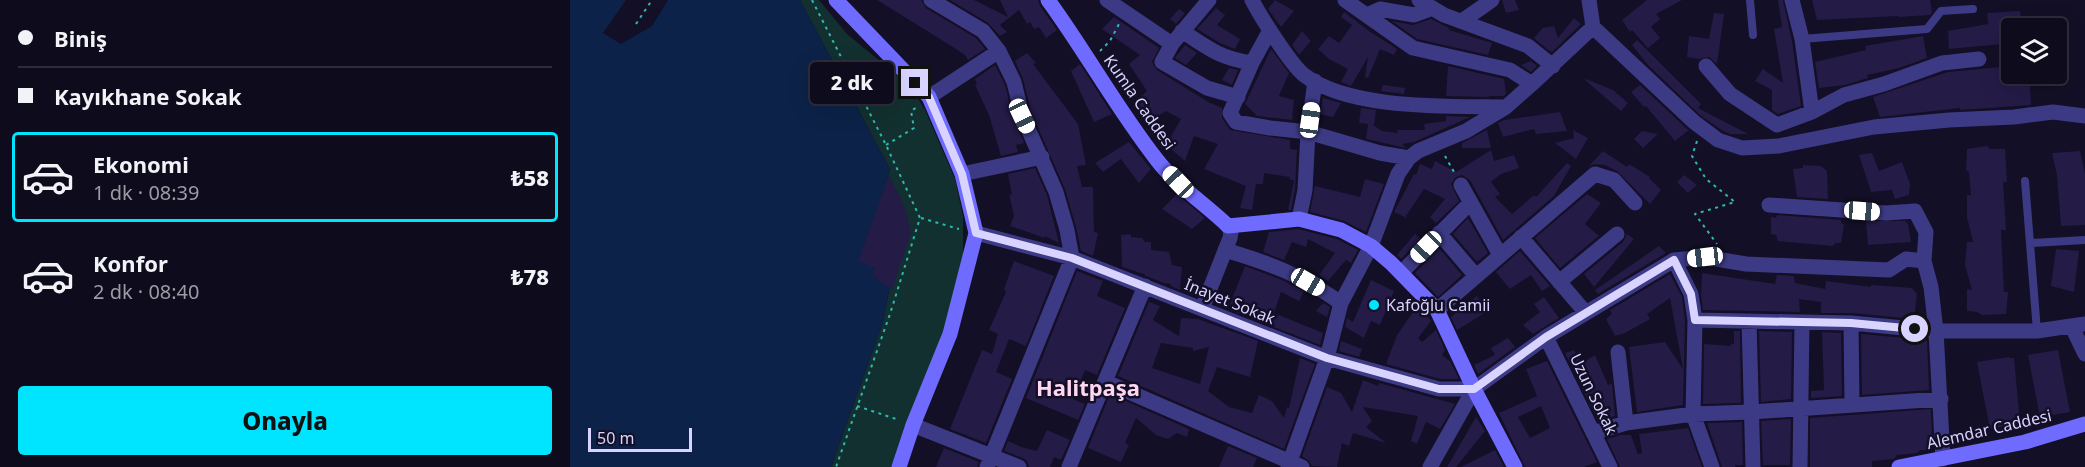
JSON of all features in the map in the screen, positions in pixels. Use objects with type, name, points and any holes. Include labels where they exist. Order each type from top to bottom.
[{"type":"street","points":[[836,0],[929,97],[962,174],[976,233],[950,334],[913,425],[899,467]]},
{"type":"street","points":[[931,0],[983,31],[999,51],[1014,82],[1022,116],[1042,157],[1065,220],[1072,258],[989,461]]},
{"type":"street","name":"Kumla Caddesi","points":[[1048,0],[1158,161],[1228,226]]},
{"type":"street","points":[[1107,0],[1172,44]]},
{"type":"street","points":[[1209,0],[1172,44],[1162,62],[1207,88],[1238,97]]},
{"type":"street","points":[[1252,0],[1270,30],[1303,75],[1331,89],[1375,101],[1506,107]]},
{"type":"street","points":[[1345,0],[1413,48],[1510,70],[1532,84]]},
{"type":"street","points":[[1419,0],[1444,15],[1528,46],[1553,66]]},
{"type":"street","points":[[1462,21],[1492,0]]},
{"type":"street","points":[[1589,0],[1593,27],[1701,128],[1718,140],[1742,148],[1779,146],[1874,127],[1948,120],[2014,117],[2053,112],[2085,116]]},
{"type":"street","points":[[1792,0],[1802,39],[1812,112]]},
{"type":"street","points":[[1367,15],[1380,9],[1414,15],[1433,8]]},
{"type":"street","points":[[1106,382],[1294,465],[1327,358],[1341,303],[1371,246],[1398,174],[1409,158],[1418,151],[1466,131],[1506,107],[1593,27]]},
{"type":"street","points":[[1270,30],[1252,63],[1230,113],[1236,122],[1308,132],[1380,153],[1409,158]]},
{"type":"street","points":[[1182,32],[1215,54],[1252,63]]},
{"type":"street","points":[[929,97],[999,51]]},
{"type":"street","points":[[1778,125],[1812,112],[1844,95],[1884,84],[1942,63],[1979,59]]},
{"type":"street","points":[[1706,66],[1730,94],[1778,125]]},
{"type":"street","points":[[1299,219],[1305,190],[1308,132],[1315,81]]},
{"type":"street","points":[[1778,125],[1779,146]]},
{"type":"street","points":[[962,174],[1042,157]]},
{"type":"street","points":[[1437,310],[1595,174],[1614,180],[1635,203]]},
{"type":"street","points":[[1461,185],[1500,255]]},
{"type":"street","points":[[1401,273],[1470,203]]},
{"type":"street","points":[[1769,205],[1886,213],[1915,211],[1926,232],[1924,261],[1931,287],[1936,331],[1943,459]]},
{"type":"street","points":[[1202,309],[1226,250],[1231,232],[1228,226],[1299,219],[1341,230],[1371,246],[1437,310],[1474,389],[1515,467]]},
{"type":"street","name":"İnayet Sokak","points":[[976,233],[1072,258],[1327,358],[1439,389],[1474,389]]},
{"type":"street","points":[[1439,233],[1476,276]]},
{"type":"street","points":[[1559,282],[1617,234]]},
{"type":"street","points":[[1521,237],[1586,313]]},
{"type":"street","points":[[1226,250],[1272,264],[1296,275],[1341,303]]},
{"type":"street","points":[[1430,467],[1474,389],[1546,337],[1674,260],[1705,257],[1746,264],[1889,270],[1906,259],[1924,261]]},
{"type":"street","points":[[1674,260],[1691,294],[1695,320],[1693,414],[1712,467]]},
{"type":"street","points":[[1069,467],[1145,286]]},
{"type":"street","points":[[1695,320],[1851,323],[1936,331],[2037,331],[2079,325],[2085,354]]},
{"type":"street","points":[[1749,321],[1753,467]]},
{"type":"street","points":[[1800,467],[1802,322]]},
{"type":"street","points":[[1851,323],[1852,405]]},
{"type":"street","name":"Uzun Sokak","points":[[1546,337],[1610,467]]},
{"type":"street","points":[[1618,352],[1626,423]]},
{"type":"street","points":[[1593,433],[1626,423],[1693,414],[1941,399]]},
{"type":"street","name":"Alemdar Caddesi","points":[[1899,467],[2025,442],[2085,424]]},
{"type":"street","points":[[913,425],[989,461],[1019,467]]},
{"type":"lane","points":[[1750,0],[1753,35]]},
{"type":"lane","points":[[1802,39],[1927,29],[1941,11],[1973,9]]},
{"type":"lane","points":[[2025,181],[2037,331]]},
{"type":"lane","points":[[2030,243],[2085,240]]},
{"type":"path","points":[[636,24],[652,0]]},
{"type":"path","points":[[812,0],[886,144],[920,218],[890,314],[836,467]]},
{"type":"path","points":[[1090,62],[1110,41],[1126,14]]},
{"type":"path","points":[[886,144],[914,128],[911,111],[929,97]]},
{"type":"path","points":[[1701,128],[1692,156],[1706,179],[1735,202],[1695,214],[1722,251]]},
{"type":"path","points":[[1438,143],[1461,185]]},
{"type":"path","points":[[920,218],[976,233]]},
{"type":"path","points":[[857,406],[913,425]]},
{"type":"green space","points":[[800,0],[819,0],[847,34],[910,86],[925,110],[955,179],[963,217],[963,257],[941,340],[895,467],[831,467],[883,322],[890,285],[863,256],[890,169]]},
{"type":"water","points":[[570,0],[626,0],[603,33],[621,44],[652,26],[668,0],[800,0],[890,169],[863,256],[890,285],[883,322],[831,467],[570,467]]},
{"type":"building","points":[[877,0],[921,0],[926,8],[976,38],[985,49],[968,60],[965,55],[953,47]]},
{"type":"building","points":[[950,0],[974,0],[1008,17],[1000,0],[1038,0],[1057,30],[1046,38],[1039,27],[1034,29],[1030,22],[1027,24],[1019,10],[1000,25],[1007,32],[1000,36],[988,23]]},
{"type":"building","points":[[1275,0],[1294,11],[1281,27],[1268,9]]},
{"type":"building","points":[[1502,0],[1515,0],[1519,10],[1506,13]]},
{"type":"building","points":[[1647,0],[1682,0],[1656,14],[1660,19],[1651,27],[1660,38],[1648,48],[1632,30],[1630,32],[1622,20]]},
{"type":"building","points":[[1778,0],[1783,0],[1792,41],[1801,106],[1778,114],[1772,110],[1772,90],[1755,81],[1763,69],[1783,83],[1774,29],[1782,27]]},
{"type":"building","points":[[1812,0],[1930,0],[1932,12],[1930,15],[1817,20]]},
{"type":"building","points":[[1216,8],[1225,15],[1217,25],[1240,39],[1235,49],[1197,29]]},
{"type":"building","points":[[1179,9],[1185,13],[1176,24],[1170,19]]},
{"type":"building","points":[[2020,11],[2021,18],[2001,18],[2001,44],[1949,49],[1948,31],[1988,24],[1987,13]]},
{"type":"building","points":[[1344,12],[1397,49],[1394,55],[1380,49],[1368,78],[1365,77],[1368,57],[1351,86],[1341,82],[1348,69],[1329,59],[1318,49],[1329,36],[1339,43],[1352,25],[1341,17]]},
{"type":"building","points":[[1714,13],[1724,14],[1717,64],[1709,57],[1699,59],[1687,57],[1689,36],[1709,39]]},
{"type":"building","points":[[1114,17],[1159,48],[1152,62],[1157,70],[1208,102],[1222,108],[1222,118],[1230,130],[1290,140],[1290,149],[1297,150],[1295,189],[1291,210],[1288,210],[1295,181],[1289,179],[1290,177],[1264,173],[1263,184],[1256,184],[1252,210],[1240,208],[1246,186],[1204,169],[1218,144],[1194,136],[1185,161],[1166,145],[1181,119],[1166,111],[1149,122],[1136,102],[1147,91],[1129,64],[1140,55],[1102,29]]},
{"type":"building","points":[[1574,18],[1581,24],[1552,52],[1534,38],[1543,28],[1554,26],[1558,38]]},
{"type":"building","points":[[1431,19],[1449,30],[1492,43],[1488,55],[1417,39],[1392,21],[1413,25]]},
{"type":"building","points":[[1302,31],[1311,41],[1299,55],[1292,45]]},
{"type":"building","points":[[1923,36],[1927,58],[1899,68],[1867,75],[1868,78],[1845,85],[1819,88],[1815,62],[1866,50],[1865,46]]},
{"type":"building","points":[[1637,40],[1701,104],[1698,108],[1748,134],[1730,134],[1700,115],[1648,65],[1632,45]]},
{"type":"building","points":[[1185,45],[1197,53],[1186,65],[1175,58]]},
{"type":"building","points":[[1271,49],[1289,73],[1279,96],[1294,100],[1292,120],[1257,116],[1245,104]]},
{"type":"building","points":[[1027,53],[1078,124],[1086,165],[1077,166],[1082,187],[1093,187],[1094,232],[1098,233],[1093,256],[1081,251],[1065,189],[1031,112],[1023,79],[1015,61]]},
{"type":"building","points":[[1531,61],[1537,66],[1531,72],[1521,65]]},
{"type":"building","points":[[1080,64],[1112,114],[1094,122],[1071,71]]},
{"type":"building","points":[[995,65],[1005,85],[1013,117],[1024,143],[1016,145],[1018,152],[1001,156],[989,115],[975,85],[977,84],[975,79]]},
{"type":"building","points":[[1448,66],[1504,79],[1506,94],[1489,97],[1446,96]]},
{"type":"building","points":[[2001,67],[2001,84],[2017,84],[2017,86],[2030,84],[2031,105],[1960,110],[1960,108],[1880,117],[1873,97],[1948,72]]},
{"type":"building","points":[[1229,68],[1238,70],[1232,85],[1222,80]]},
{"type":"building","points":[[1586,79],[1613,90],[1628,103],[1621,111]]},
{"type":"building","points":[[1383,85],[1405,88],[1404,94],[1381,91]]},
{"type":"building","points":[[1640,85],[1689,130],[1675,141],[1646,106],[1644,107],[1631,92]]},
{"type":"building","points":[[1323,98],[1341,103],[1333,117],[1320,114]]},
{"type":"building","points":[[1361,108],[1376,110],[1374,125],[1372,124],[1382,131],[1398,133],[1397,130],[1425,130],[1424,124],[1446,121],[1446,116],[1470,117],[1414,142],[1402,144],[1406,148],[1366,139],[1368,124],[1359,123]]},
{"type":"building","points":[[1560,112],[1567,131],[1536,134],[1534,129],[1503,137],[1498,123],[1504,120]]},
{"type":"building","points":[[1487,130],[1491,148],[1462,148],[1462,143]]},
{"type":"building","points":[[1573,130],[1588,138],[1576,159],[1555,143],[1574,138]]},
{"type":"building","points":[[1642,131],[1658,134],[1643,148],[1634,139]]},
{"type":"building","points":[[1129,142],[1151,169],[1139,183],[1121,159],[1103,172],[1095,163]]},
{"type":"building","points":[[1987,146],[1990,149],[2005,149],[2007,182],[2003,182],[2006,230],[2001,230],[2004,292],[2008,292],[2006,314],[1982,315],[1967,311],[1967,289],[1972,290],[1965,265],[1967,242],[1973,242],[1967,217],[1967,195],[1971,195],[1969,172],[1966,170],[1967,149]]},
{"type":"building","points":[[1491,150],[1494,161],[1514,155],[1519,168],[1501,174],[1491,182],[1500,194],[1495,197],[1512,214],[1534,195],[1536,197],[1567,163],[1571,166],[1554,196],[1503,240],[1470,180],[1462,175],[1456,177],[1451,184],[1459,201],[1436,223],[1430,217],[1445,199],[1424,189],[1406,216],[1407,218],[1394,212],[1420,164],[1432,169],[1435,161],[1456,172]]},
{"type":"building","points":[[1603,151],[1627,167],[1629,164],[1650,177],[1661,190],[1650,204],[1617,171],[1605,165],[1594,164],[1588,167]]},
{"type":"building","points":[[2080,151],[2085,174],[2085,225],[2061,226],[2057,175],[2052,153]]},
{"type":"building","points":[[1872,153],[1879,171],[1902,162],[1910,184],[1909,195],[1895,199],[1892,190],[1871,192],[1859,155]]},
{"type":"building","points":[[1803,165],[1821,166],[1827,171],[1828,199],[1797,197],[1793,169],[1803,168]]},
{"type":"building","points":[[1035,168],[1047,195],[1059,243],[1045,236],[1045,238],[1010,226],[1014,216],[1009,194],[1012,195],[1008,174]]},
{"type":"building","points":[[889,175],[906,210],[911,233],[892,290],[872,275],[875,268],[858,261]]},
{"type":"building","points":[[1684,175],[1697,185],[1688,193],[1677,182]]},
{"type":"building","points":[[1365,179],[1384,184],[1366,232],[1344,221],[1310,212],[1315,186],[1360,197]]},
{"type":"building","points":[[1177,194],[1205,218],[1192,229],[1162,209]]},
{"type":"building","points":[[1587,194],[1601,203],[1585,224],[1599,236],[1560,268],[1535,238]]},
{"type":"building","points":[[1777,215],[1841,220],[1844,225],[1841,243],[1835,243],[1833,246],[1778,241],[1776,235],[1771,234],[1771,217],[1776,218]]},
{"type":"building","points":[[1468,218],[1488,253],[1477,262],[1453,234]]},
{"type":"building","points":[[1866,221],[1905,221],[1908,224],[1911,242],[1868,245]]},
{"type":"building","points":[[1298,229],[1337,239],[1358,250],[1351,263],[1346,260],[1328,281],[1319,275],[1335,253],[1308,239],[1306,247],[1292,242],[1284,260],[1263,252],[1269,232]]},
{"type":"building","points":[[1131,234],[1131,237],[1151,242],[1151,250],[1169,252],[1172,265],[1182,267],[1180,290],[1171,284],[1122,267],[1121,235]]},
{"type":"building","points":[[1415,234],[1421,239],[1401,259],[1397,255]]},
{"type":"building","points":[[1627,234],[1634,239],[1594,287],[1584,274],[1623,242]]},
{"type":"building","points":[[1659,246],[1666,253],[1598,294],[1595,290]]},
{"type":"building","points":[[1439,248],[1462,275],[1438,297],[1415,273]]},
{"type":"building","points":[[2056,249],[2079,251],[2074,292],[2051,286]]},
{"type":"building","points":[[1520,251],[1550,286],[1542,291],[1531,275],[1510,289],[1496,272]]},
{"type":"building","points":[[1014,261],[1054,276],[1026,346],[1009,339],[996,372],[1012,379],[986,443],[950,429],[982,350],[992,354],[998,334],[989,330],[1006,292],[1004,289]]},
{"type":"building","points":[[1245,266],[1304,291],[1299,301],[1281,292],[1274,313],[1323,333],[1320,345],[1230,310],[1230,304]]},
{"type":"building","points":[[1077,271],[1103,281],[1097,296],[1125,308],[1097,375],[1085,370],[1073,399],[1085,404],[1078,420],[1026,398]]},
{"type":"building","points":[[1702,273],[1775,284],[1777,275],[1794,276],[1795,283],[1825,289],[1826,281],[1871,287],[1871,285],[1912,288],[1917,294],[1914,319],[1852,313],[1821,313],[1821,302],[1799,299],[1800,312],[1703,310]]},
{"type":"building","points":[[1670,274],[1682,297],[1685,321],[1683,405],[1637,412],[1629,347],[1665,342],[1683,369],[1670,298],[1647,314],[1650,319],[1625,333],[1615,336],[1606,319],[1612,314],[1610,310]]},
{"type":"building","name":"Kafoğlu Camii","points":[[1371,280],[1394,291],[1380,325],[1371,321],[1364,338],[1345,327],[1347,318],[1353,322]]},
{"type":"building","points":[[1477,296],[1488,311],[1457,330],[1451,317]]},
{"type":"building","points":[[1544,297],[1559,318],[1533,334],[1523,325],[1540,312],[1534,304]]},
{"type":"building","points":[[1149,302],[1160,306],[1153,320],[1179,336],[1181,318],[1198,319],[1258,341],[1250,377],[1217,367],[1208,391],[1229,407],[1252,413],[1259,395],[1272,401],[1284,418],[1287,407],[1289,408],[1300,358],[1315,364],[1284,449],[1118,376]],"holes":[[[1161,343],[1193,348],[1193,351],[1209,347],[1200,384],[1152,368]]]},
{"type":"building","points":[[1323,303],[1330,307],[1327,317],[1316,311]]},
{"type":"building","points":[[1418,305],[1431,321],[1418,338],[1422,342],[1436,330],[1445,350],[1442,355],[1450,361],[1459,379],[1440,379],[1386,364],[1397,335]]},
{"type":"building","points":[[1734,331],[1740,331],[1741,403],[1703,404],[1704,344],[1731,346],[1734,344]]},
{"type":"building","points":[[1759,331],[1792,332],[1791,399],[1761,402]]},
{"type":"building","points":[[1822,332],[1841,333],[1842,396],[1811,398],[1811,391],[1824,390]]},
{"type":"building","points":[[1861,334],[1927,340],[1929,390],[1862,395]]},
{"type":"building","points":[[1508,338],[1515,347],[1478,374],[1474,365],[1495,355],[1491,348]]},
{"type":"building","points":[[1341,341],[1362,349],[1359,357],[1339,351]]},
{"type":"building","points":[[1574,350],[1582,363],[1595,355],[1608,385],[1612,383],[1615,416],[1598,421],[1565,353]]},
{"type":"building","points":[[2058,350],[2070,412],[2040,417],[2028,355]]},
{"type":"building","points":[[2014,358],[2020,423],[1990,429],[1977,362]]},
{"type":"building","points":[[1547,361],[1597,462],[1584,467],[1525,467],[1499,413],[1537,396],[1526,369]],"holes":[[[1541,406],[1550,428],[1530,438],[1518,417]]]},
{"type":"building","points":[[1363,380],[1378,386],[1379,383],[1455,404],[1440,429],[1426,422],[1417,444],[1411,441],[1418,416],[1363,407],[1372,421],[1366,427],[1386,443],[1353,433],[1349,446],[1342,443],[1337,467],[1312,466],[1302,456],[1327,387],[1341,393],[1352,412]]},
{"type":"building","points":[[1110,394],[1189,429],[1187,437],[1177,433],[1168,439],[1156,435],[1136,418],[1125,443],[1129,445],[1121,462],[1088,448]]},
{"type":"building","points":[[1931,409],[1932,440],[1927,450],[1897,455],[1894,459],[1872,461],[1872,467],[1810,467],[1810,418]]},
{"type":"building","points":[[1476,417],[1485,431],[1456,467],[1447,467]]},
{"type":"building","points":[[1791,419],[1790,465],[1763,465],[1761,421]]},
{"type":"building","points":[[1742,422],[1743,465],[1722,467],[1707,423]]},
{"type":"building","points":[[1688,428],[1702,467],[1620,467],[1607,439],[1631,435],[1638,454],[1642,453],[1639,434]]},
{"type":"building","points":[[1047,430],[1070,440],[1061,460],[1054,457],[1050,467],[1029,467],[1023,458],[1004,451],[1008,441],[1037,451]]},
{"type":"building","points":[[1228,446],[1257,458],[1253,467],[1219,467]]},
{"type":"building","points":[[944,448],[979,462],[977,467],[936,467]]},
{"type":"building","points":[[1495,450],[1504,467],[1461,467]]},
{"type":"place","name":"Kafoğlu Camii","points":[[1374,305]]},
{"type":"district","name":"Halitpaşa","points":[[1088,387]]},
{"type":"route","points":[[915,83],[929,97],[962,174],[976,233],[1072,258],[1327,358],[1439,389],[1474,389],[1546,337],[1674,260],[1691,294],[1695,320],[1851,323],[1915,329]]}]
